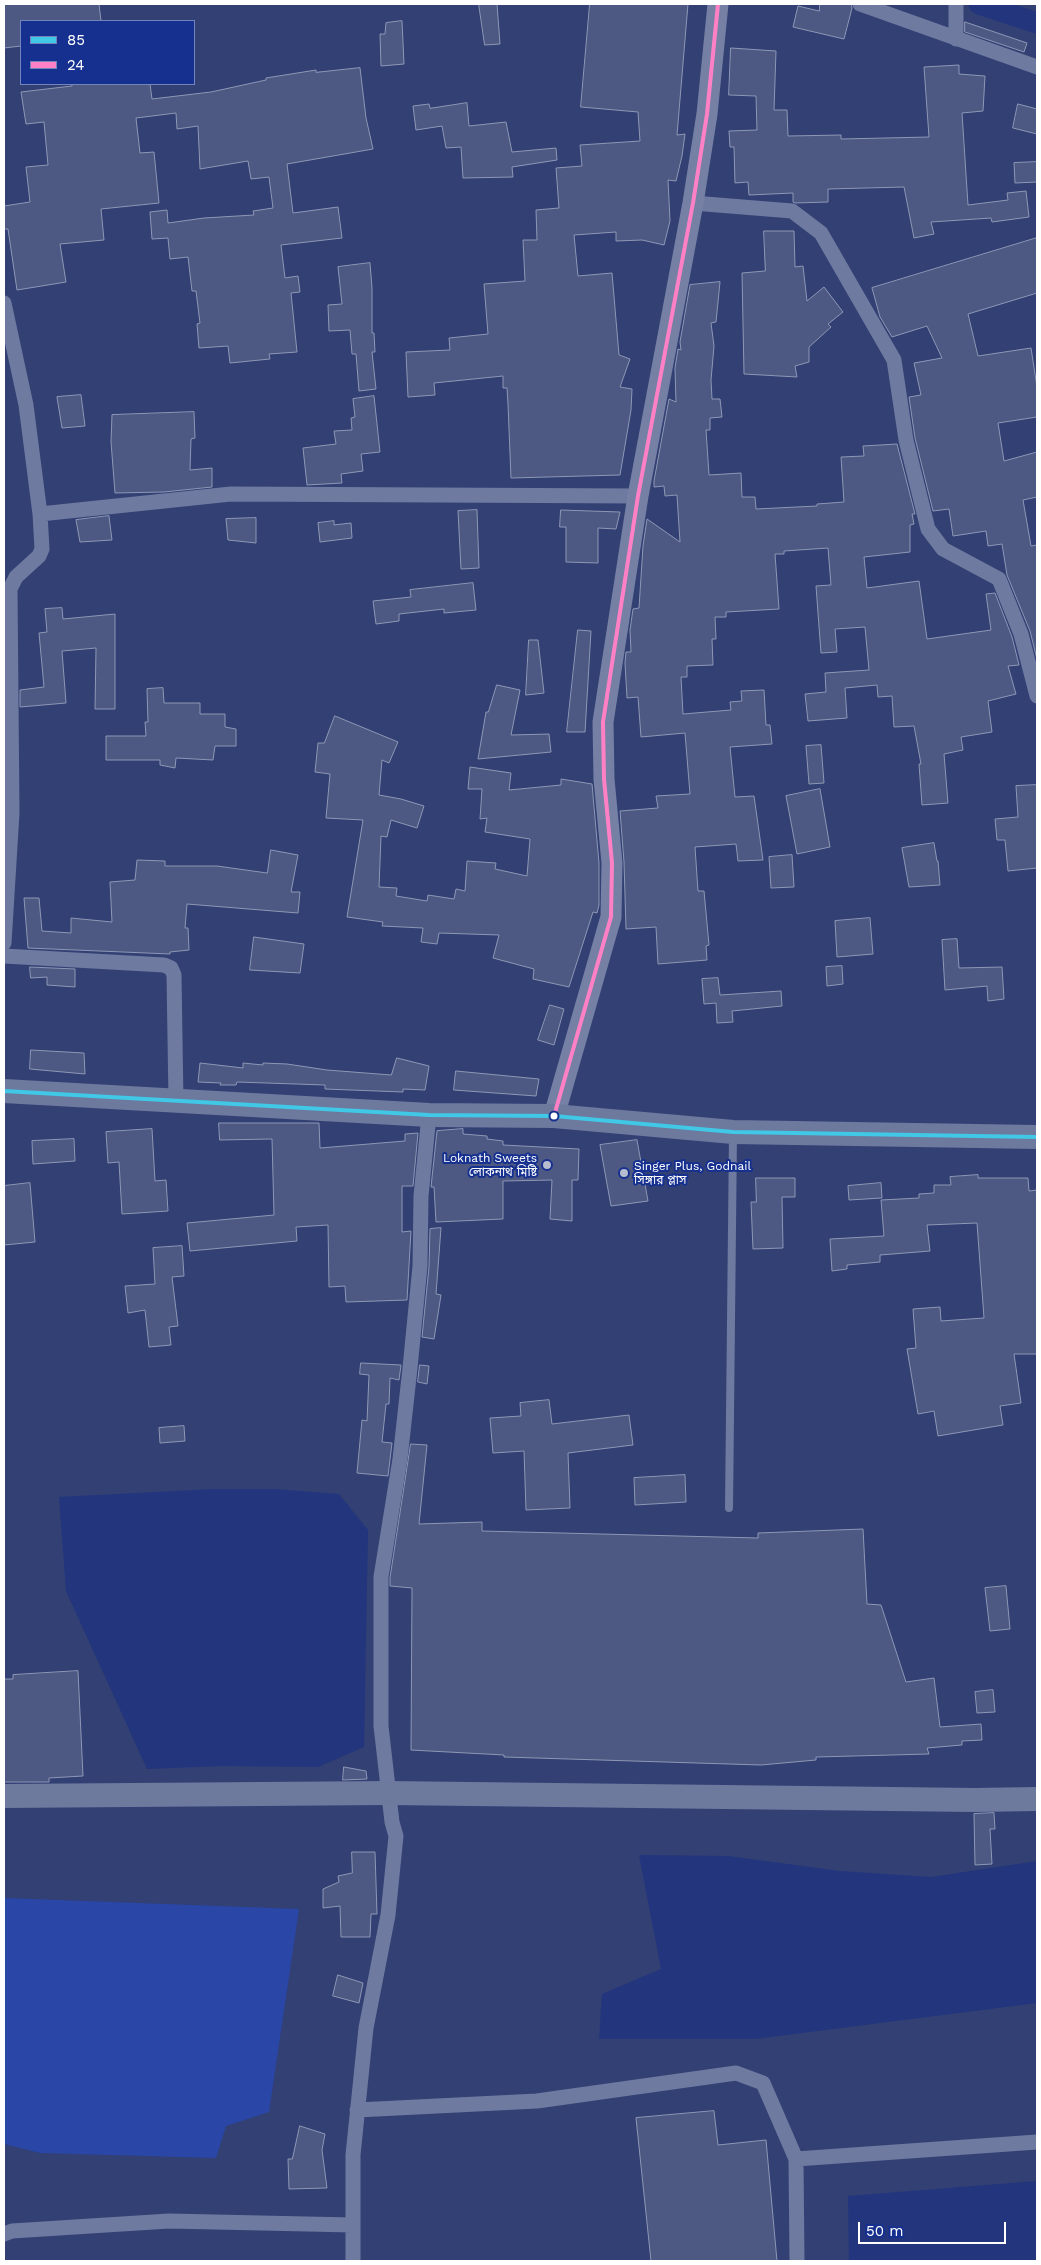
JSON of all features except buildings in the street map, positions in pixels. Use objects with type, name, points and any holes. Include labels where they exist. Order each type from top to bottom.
[{"type":"main road","points":[[4,1090],[429,1115],[554,1116],[733,1132],[1037,1137]]},
{"type":"main road","points":[[4,1796],[388,1793],[965,1800],[1037,1799]]},
{"type":"street","points":[[554,1116],[611,917],[612,864],[604,779],[603,722],[638,496],[693,203],[707,114],[718,4]]},
{"type":"street","points":[[860,4],[1037,67]]},
{"type":"street","points":[[956,10],[956,39]]},
{"type":"street","points":[[693,203],[792,210],[821,233],[894,360],[906,440],[928,530],[943,549],[999,579],[1021,634],[1037,696]]},
{"type":"street","points":[[4,304],[26,405],[40,514],[42,549],[39,556],[16,577],[10,589],[7,662],[12,813],[4,943]]},
{"type":"street","points":[[40,514],[231,494],[638,496]]},
{"type":"street","points":[[4,956],[164,965],[171,968],[174,976],[176,1101]]},
{"type":"street","points":[[353,2261],[353,2155],[357,2110],[366,2028],[388,1915],[396,1836],[388,1793],[381,1726],[381,1576],[400,1459],[411,1359],[420,1266],[421,1196],[429,1115]]},
{"type":"street","points":[[357,2110],[537,2101],[736,2072],[763,2083],[796,2159],[797,2261]]},
{"type":"street","points":[[796,2159],[1037,2142]]},
{"type":"street","points":[[4,2234],[12,2231],[169,2221],[353,2225]]},
{"type":"lane","points":[[729,1508],[733,1132]]},
{"type":"shaded area","points":[[214,1489],[274,1489],[339,1494],[368,1530],[364,1747],[318,1767],[221,1766],[147,1769],[66,1591],[59,1497]]},
{"type":"shaded area","points":[[639,1855],[728,1856],[840,1871],[931,1877],[1037,1861],[1037,2003],[755,2039],[599,2039],[602,1994],[661,1969]]},
{"type":"shaded area","points":[[4,1898],[299,1909],[269,2112],[226,2126],[216,2158],[40,2153],[4,2144]]},
{"type":"shaded area","points":[[1037,2181],[1037,2261],[849,2261],[848,2196]]},
{"type":"waterway","points":[[979,4],[1037,23]]},
{"type":"transit line","name":"24","points":[[554,1116],[611,917],[612,863],[604,779],[603,722],[638,496],[693,203],[707,114],[718,4]]},
{"type":"transit line","name":"85","points":[[4,1091],[429,1115],[554,1116],[733,1132],[1037,1137]]},
{"type":"place","name":"Loknath Sweets লোকনাথ মিষ্টি","points":[[547,1165]]},
{"type":"place","name":"Singer Plus, Godnail সিঙ্গার প্লাস","points":[[624,1173]]}]
